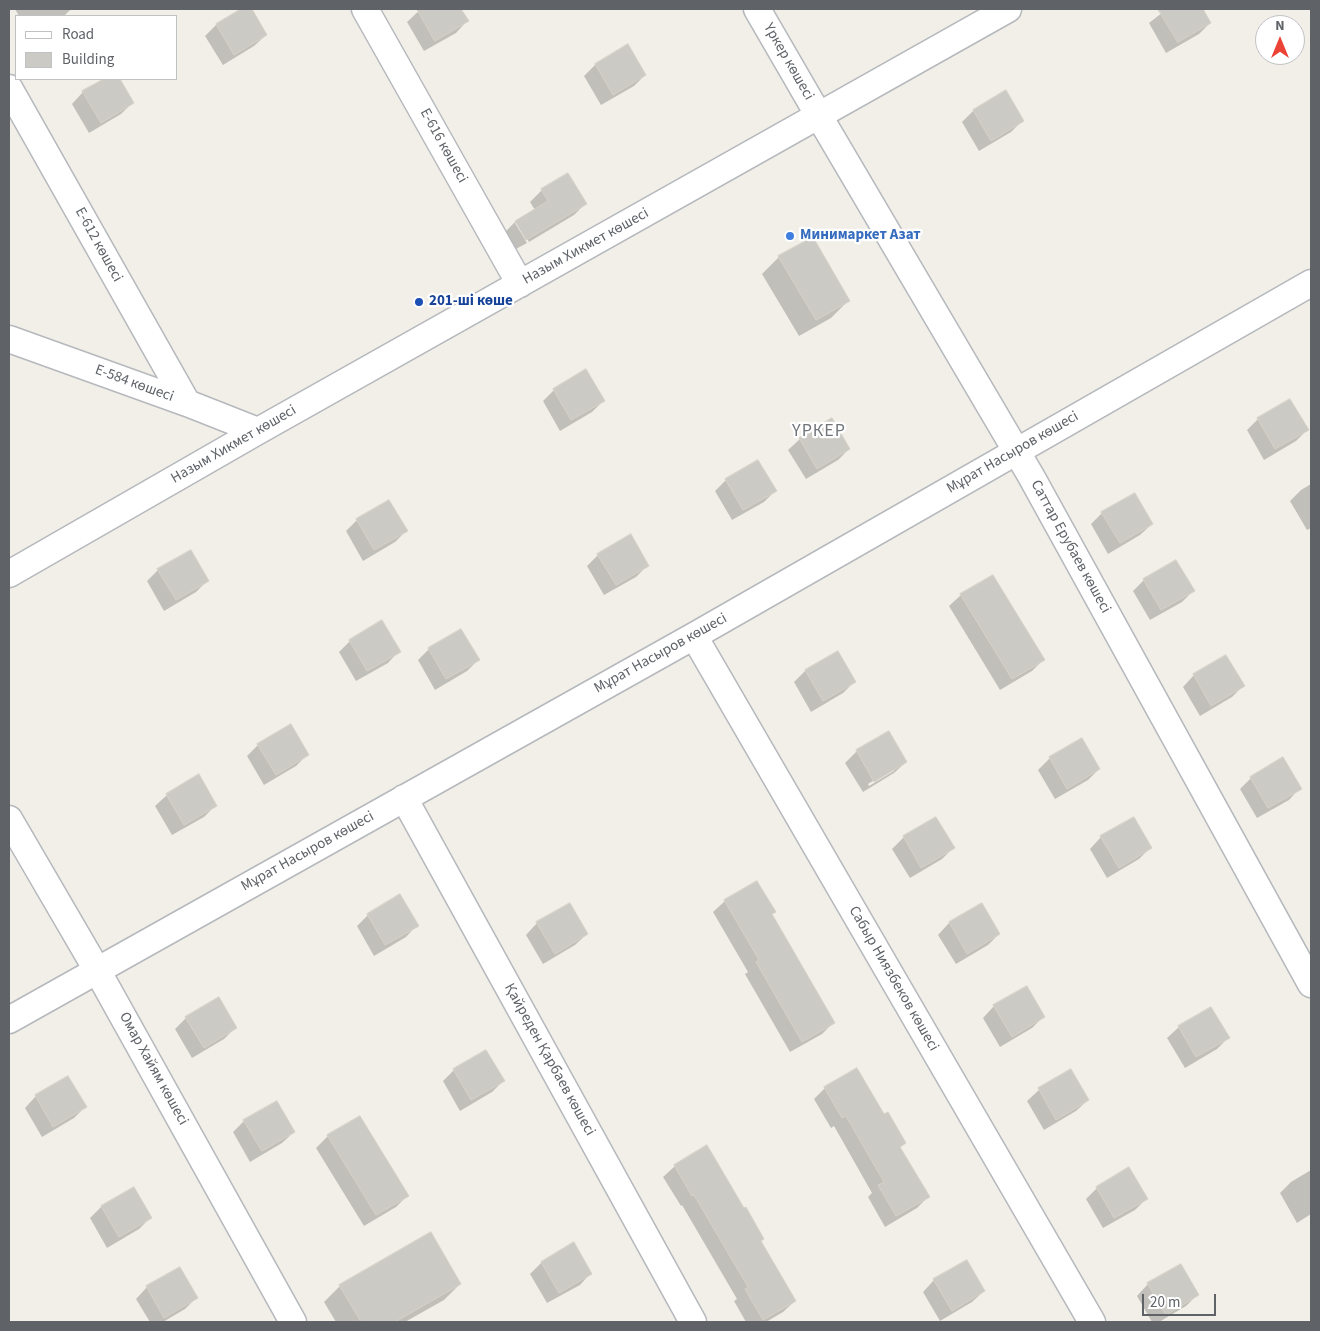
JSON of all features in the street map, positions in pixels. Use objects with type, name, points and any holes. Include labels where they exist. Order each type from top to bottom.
[{"type":"street","name":"Е-616 көшесі","points":[[365,9],[520,284]]},
{"type":"street","name":"Үркер көшесі","points":[[757,9],[818,116]]},
{"type":"street","name":"Назым Хикмет көшесі","points":[[9,574],[258,431],[1008,9]]},
{"type":"street","name":"Е-612 көшесі","points":[[9,88],[187,403]]},
{"type":"street","name":"Саттар Ерубаев көшесі","points":[[818,116],[1016,451],[1311,984]]},
{"type":"street","name":"Мұрат Насыров көшесі","points":[[9,1020],[694,636],[1311,283]]},
{"type":"street","name":"Е-584 көшесі","points":[[9,340],[187,403],[258,431]]},
{"type":"street","name":"Сабыр Ниязбеков көшесі","points":[[694,636],[1092,1322]]},
{"type":"street","name":"Қайреден Қарбаев көшесі","points":[[404,798],[693,1322]]},
{"type":"street","name":"Омар Хайям көшесі","points":[[9,819],[97,970],[293,1322]]},
{"type":"building","points":[[241,9],[252,9],[267,35],[234,55],[216,24]]},
{"type":"building","points":[[417,9],[461,9],[469,21],[435,41]]},
{"type":"building","points":[[1158,9],[1203,9],[1211,23],[1178,42]]},
{"type":"building","points":[[628,44],[646,75],[613,95],[595,64]]},
{"type":"building","points":[[102,80],[121,80],[134,103],[101,123],[82,91]]},
{"type":"building","points":[[1006,90],[1024,121],[991,141],[973,110]]},
{"type":"building","points":[[568,173],[587,204],[526,240],[515,221],[548,201],[541,189]]},
{"type":"building","points":[[813,237],[850,301],[816,320],[778,256]]},
{"type":"building","points":[[586,369],[605,401],[571,420],[553,389]]},
{"type":"building","points":[[1290,399],[1309,430],[1275,449],[1257,418]]},
{"type":"building","points":[[832,418],[850,449],[817,469],[799,438]]},
{"type":"building","points":[[758,460],[777,491],[743,510],[725,479]]},
{"type":"building","points":[[1135,493],[1153,524],[1120,543],[1101,512]]},
{"type":"building","points":[[389,500],[408,531],[374,550],[356,519]]},
{"type":"building","points":[[631,534],[649,566],[616,585],[597,554]]},
{"type":"building","points":[[191,550],[209,581],[176,600],[157,569]]},
{"type":"building","points":[[1176,560],[1195,591],[1161,610],[1143,579]]},
{"type":"building","points":[[993,575],[1045,660],[1012,679],[960,594]]},
{"type":"building","points":[[382,620],[401,652],[367,671],[349,640]]},
{"type":"building","points":[[461,629],[480,660],[446,679],[428,648]]},
{"type":"building","points":[[838,651],[856,682],[823,701],[805,670]]},
{"type":"building","points":[[1226,655],[1245,686],[1211,706],[1193,674]]},
{"type":"building","points":[[291,724],[309,755],[276,775],[257,744]]},
{"type":"building","points":[[889,731],[907,762],[874,782],[856,750]]},
{"type":"building","points":[[1082,738],[1100,769],[1067,789],[1049,757]]},
{"type":"building","points":[[1283,757],[1302,789],[1268,808],[1250,777]]},
{"type":"building","points":[[199,774],[217,806],[184,825],[166,794]]},
{"type":"building","points":[[936,817],[955,848],[921,868],[903,836]]},
{"type":"building","points":[[1134,817],[1152,848],[1119,868],[1100,836]]},
{"type":"building","points":[[757,881],[776,912],[772,914],[835,1023],[802,1042],[756,962],[759,960],[724,900]]},
{"type":"building","points":[[400,894],[419,926],[385,945],[367,914]]},
{"type":"building","points":[[570,903],[588,934],[555,954],[536,922]]},
{"type":"building","points":[[982,903],[1000,934],[967,954],[949,922]]},
{"type":"building","points":[[1027,986],[1045,1017],[1012,1037],[993,1005]]},
{"type":"building","points":[[219,997],[237,1028],[204,1048],[185,1017]]},
{"type":"building","points":[[1211,1007],[1230,1038],[1196,1057],[1178,1026]]},
{"type":"building","points":[[486,1050],[505,1081],[471,1100],[453,1069]]},
{"type":"building","points":[[857,1068],[884,1114],[888,1112],[906,1143],[900,1147],[930,1197],[896,1216],[878,1185],[884,1182],[846,1116],[842,1118],[824,1087]]},
{"type":"building","points":[[1071,1069],[1089,1100],[1056,1120],[1038,1088]]},
{"type":"building","points":[[68,1076],[87,1107],[53,1127],[35,1095]]},
{"type":"building","points":[[277,1101],[295,1132],[262,1151],[243,1120]]},
{"type":"building","points":[[360,1116],[409,1196],[376,1215],[327,1135]]},
{"type":"building","points":[[707,1145],[744,1208],[746,1207],[764,1239],[761,1241],[796,1301],[763,1320],[745,1289],[748,1287],[694,1195],[692,1196],[674,1165]]},
{"type":"building","points":[[1129,1167],[1148,1199],[1114,1218],[1096,1187]]},
{"type":"building","points":[[134,1187],[152,1218],[119,1237],[101,1206]]},
{"type":"building","points":[[431,1232],[461,1284],[395,1322],[361,1322],[339,1285]]},
{"type":"building","points":[[574,1242],[592,1274],[559,1293],[541,1262]]},
{"type":"building","points":[[967,1260],[985,1291],[952,1311],[933,1279]]},
{"type":"building","points":[[1181,1264],[1199,1295],[1166,1315],[1147,1283]]},
{"type":"building","points":[[180,1267],[198,1298],[164,1318],[146,1286]]},
{"type":"place","name":"Минимаркет Азат","points":[[790,236]]},
{"type":"place","name":"201-ші көше","points":[[419,302]]},
{"type":"district","name":"ҮРКЕР","points":[[819,432]]}]
